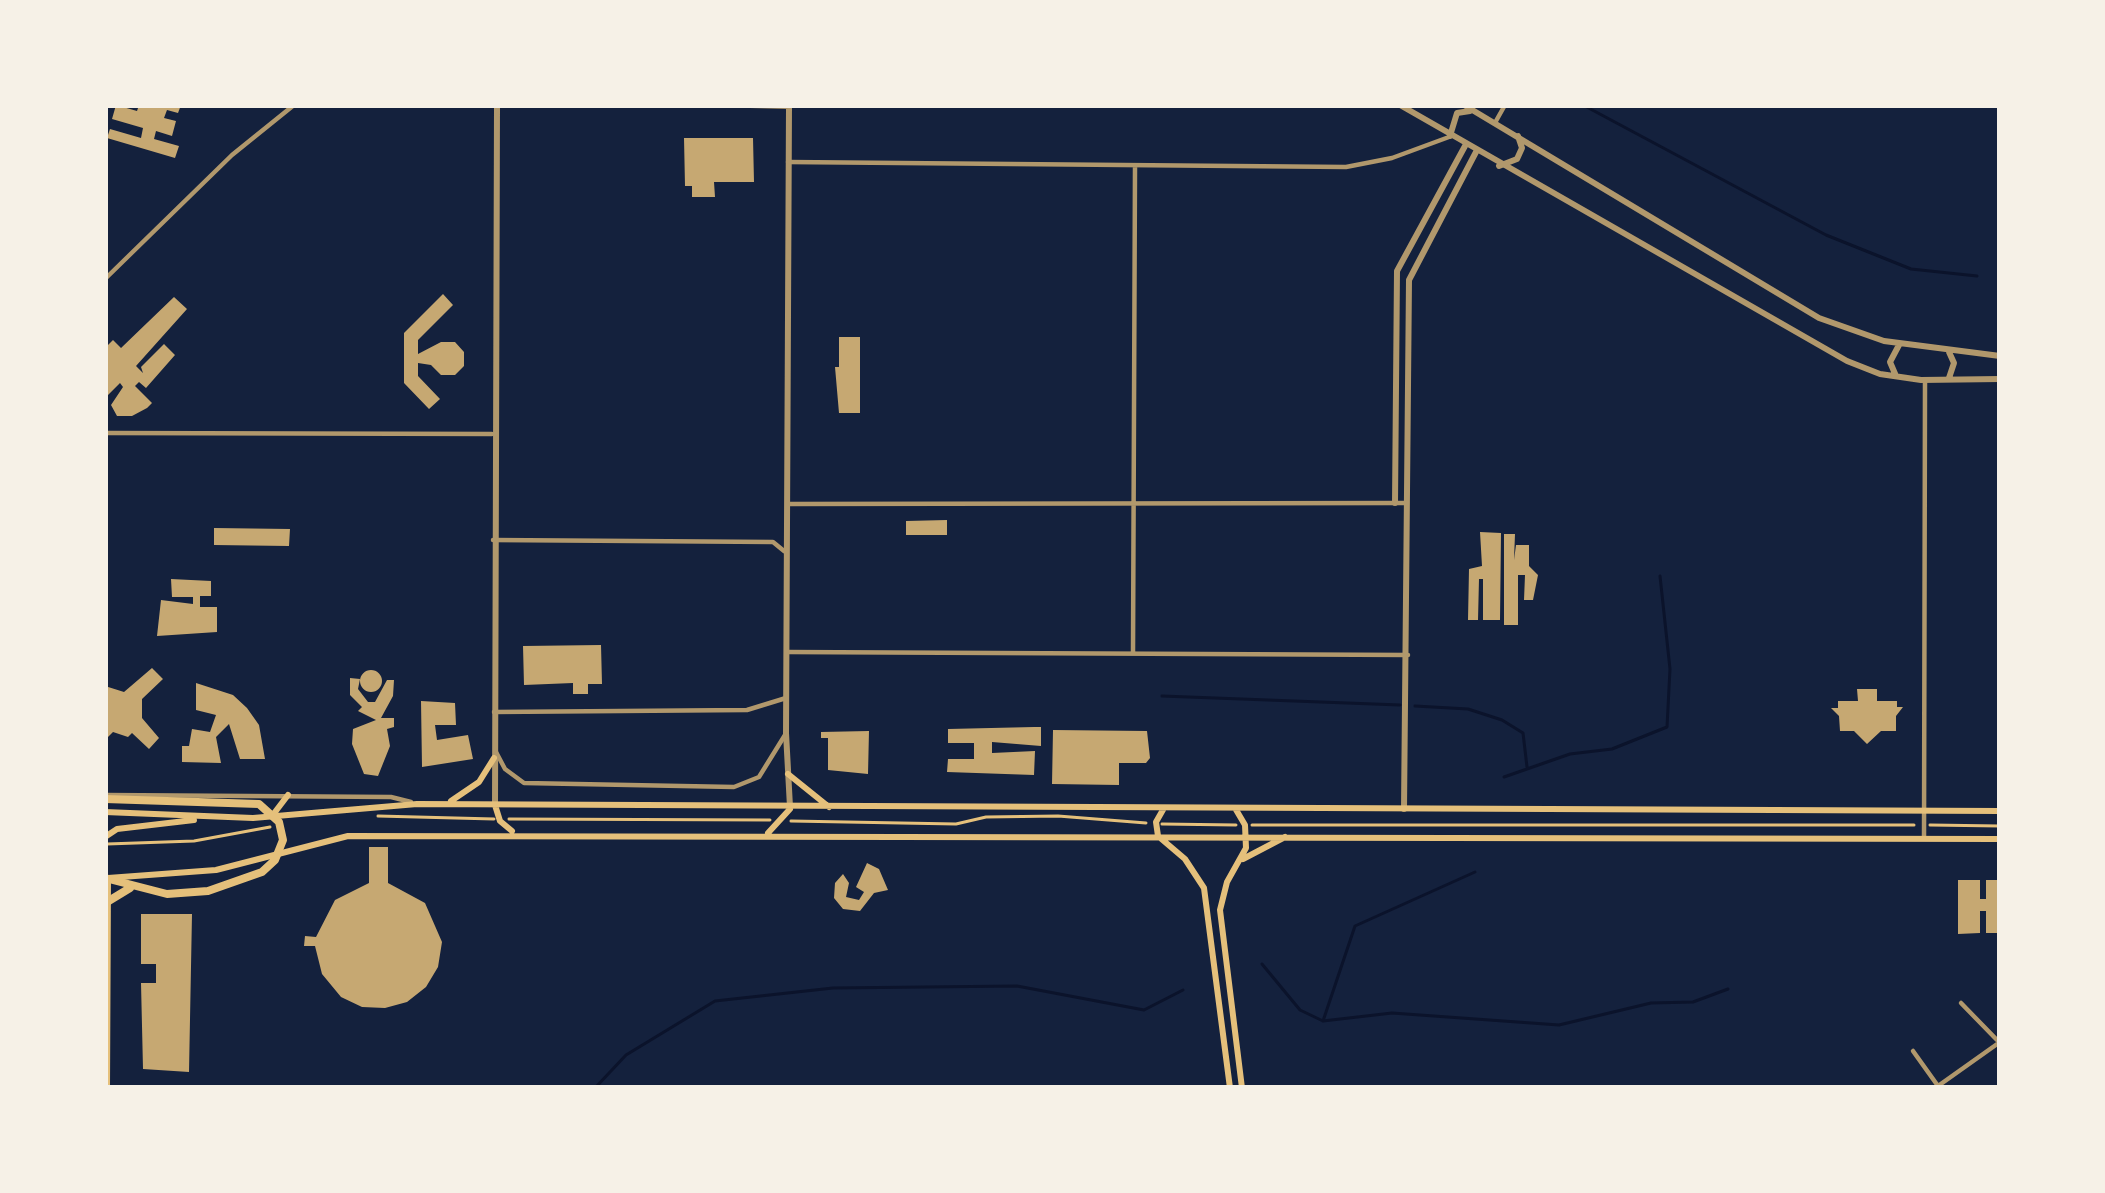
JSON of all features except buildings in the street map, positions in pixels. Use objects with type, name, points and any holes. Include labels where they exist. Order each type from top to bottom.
[{"type":"main road","points":[[446,804],[479,782],[494,758]]},
{"type":"main road","points":[[788,773],[804,792],[832,808]]},
{"type":"main road","points":[[272,816],[288,795]]},
{"type":"main road","points":[[105,803],[203,818],[417,803],[790,809],[2000,812]]},
{"type":"main road","points":[[105,803],[259,805],[274,815],[283,832],[280,853],[262,872],[208,891],[167,894],[106,878]]},
{"type":"main road","points":[[495,805],[500,819],[513,832]]},
{"type":"main road","points":[[1164,808],[1156,824],[1158,836],[1185,859],[1204,889],[1230,1088]]},
{"type":"main road","points":[[1235,808],[1248,835],[1220,910],[1242,1088]]},
{"type":"main road","points":[[765,835],[790,809]]},
{"type":"main road","points":[[105,840],[117,829],[177,826],[203,818]]},
{"type":"main road","points":[[106,878],[216,870],[348,836],[513,832],[2000,838]]},
{"type":"main road","points":[[1240,861],[1287,836]]},
{"type":"main road","points":[[106,878],[107,1088]]},
{"type":"main road","points":[[107,902],[115,893],[138,888]]},
{"type":"main road","points":[[1221,1010],[1232,1008]]},
{"type":"street","points":[[105,279],[232,155],[294,105]]},
{"type":"street","points":[[495,805],[496,105]]},
{"type":"street","points":[[750,105],[789,106],[790,559],[785,733],[790,809]]},
{"type":"street","points":[[1400,105],[1846,362],[1925,380],[2000,379]]},
{"type":"street","points":[[1464,105],[1798,307],[1853,332],[1903,344],[2000,356]]},
{"type":"street","points":[[1481,113],[1487,105]]},
{"type":"street","points":[[1496,121],[1505,105]]},
{"type":"street","points":[[1450,136],[1457,113],[1481,113]]},
{"type":"street","points":[[1499,166],[1522,151],[1516,133]]},
{"type":"street","points":[[788,162],[1346,167],[1392,158],[1450,136]]},
{"type":"street","points":[[1395,503],[1397,271],[1466,146]]},
{"type":"street","points":[[1405,810],[1408,280],[1476,152]]},
{"type":"street","points":[[1133,652],[1135,166]]},
{"type":"street","points":[[1897,376],[1890,362],[1903,344]]},
{"type":"street","points":[[1946,380],[1954,363],[1947,350]]},
{"type":"street","points":[[1924,838],[1925,380]]},
{"type":"street","points":[[105,433],[492,434]]},
{"type":"street","points":[[788,504],[1407,502]]},
{"type":"street","points":[[772,542],[789,524]]},
{"type":"street","points":[[493,540],[772,542],[790,559]]},
{"type":"street","points":[[787,652],[1408,655]]},
{"type":"street","points":[[494,712],[747,710],[786,698]]},
{"type":"street","points":[[494,746],[506,769],[524,783],[734,788],[759,777],[785,733]]},
{"type":"street","points":[[105,803],[288,795],[392,797],[417,803]]},
{"type":"street","points":[[1913,1052],[1939,1087],[1998,1041],[1960,1003]]},
{"type":"path","points":[[374,816],[956,824],[986,817],[1058,816],[1245,825],[2000,826]]},
{"type":"path","points":[[105,840],[194,841],[277,829]]},
{"type":"waterway","points":[[1583,105],[1826,235],[1911,269],[1977,276]]},
{"type":"waterway","points":[[1504,777],[1570,754],[1612,749],[1667,727],[1670,669],[1660,576]]},
{"type":"waterway","points":[[1162,696],[1400,705]]},
{"type":"waterway","points":[[1415,706],[1468,709],[1502,720],[1523,733],[1527,767]]},
{"type":"waterway","points":[[1262,964],[1300,1010],[1323,1021],[1355,926],[1475,872]]},
{"type":"waterway","points":[[595,1088],[626,1055],[715,1001],[833,988],[1017,986],[1144,1010],[1183,990]]},
{"type":"waterway","points":[[1323,1021],[1392,1013],[1559,1025],[1651,1003],[1693,1002],[1728,989]]}]
